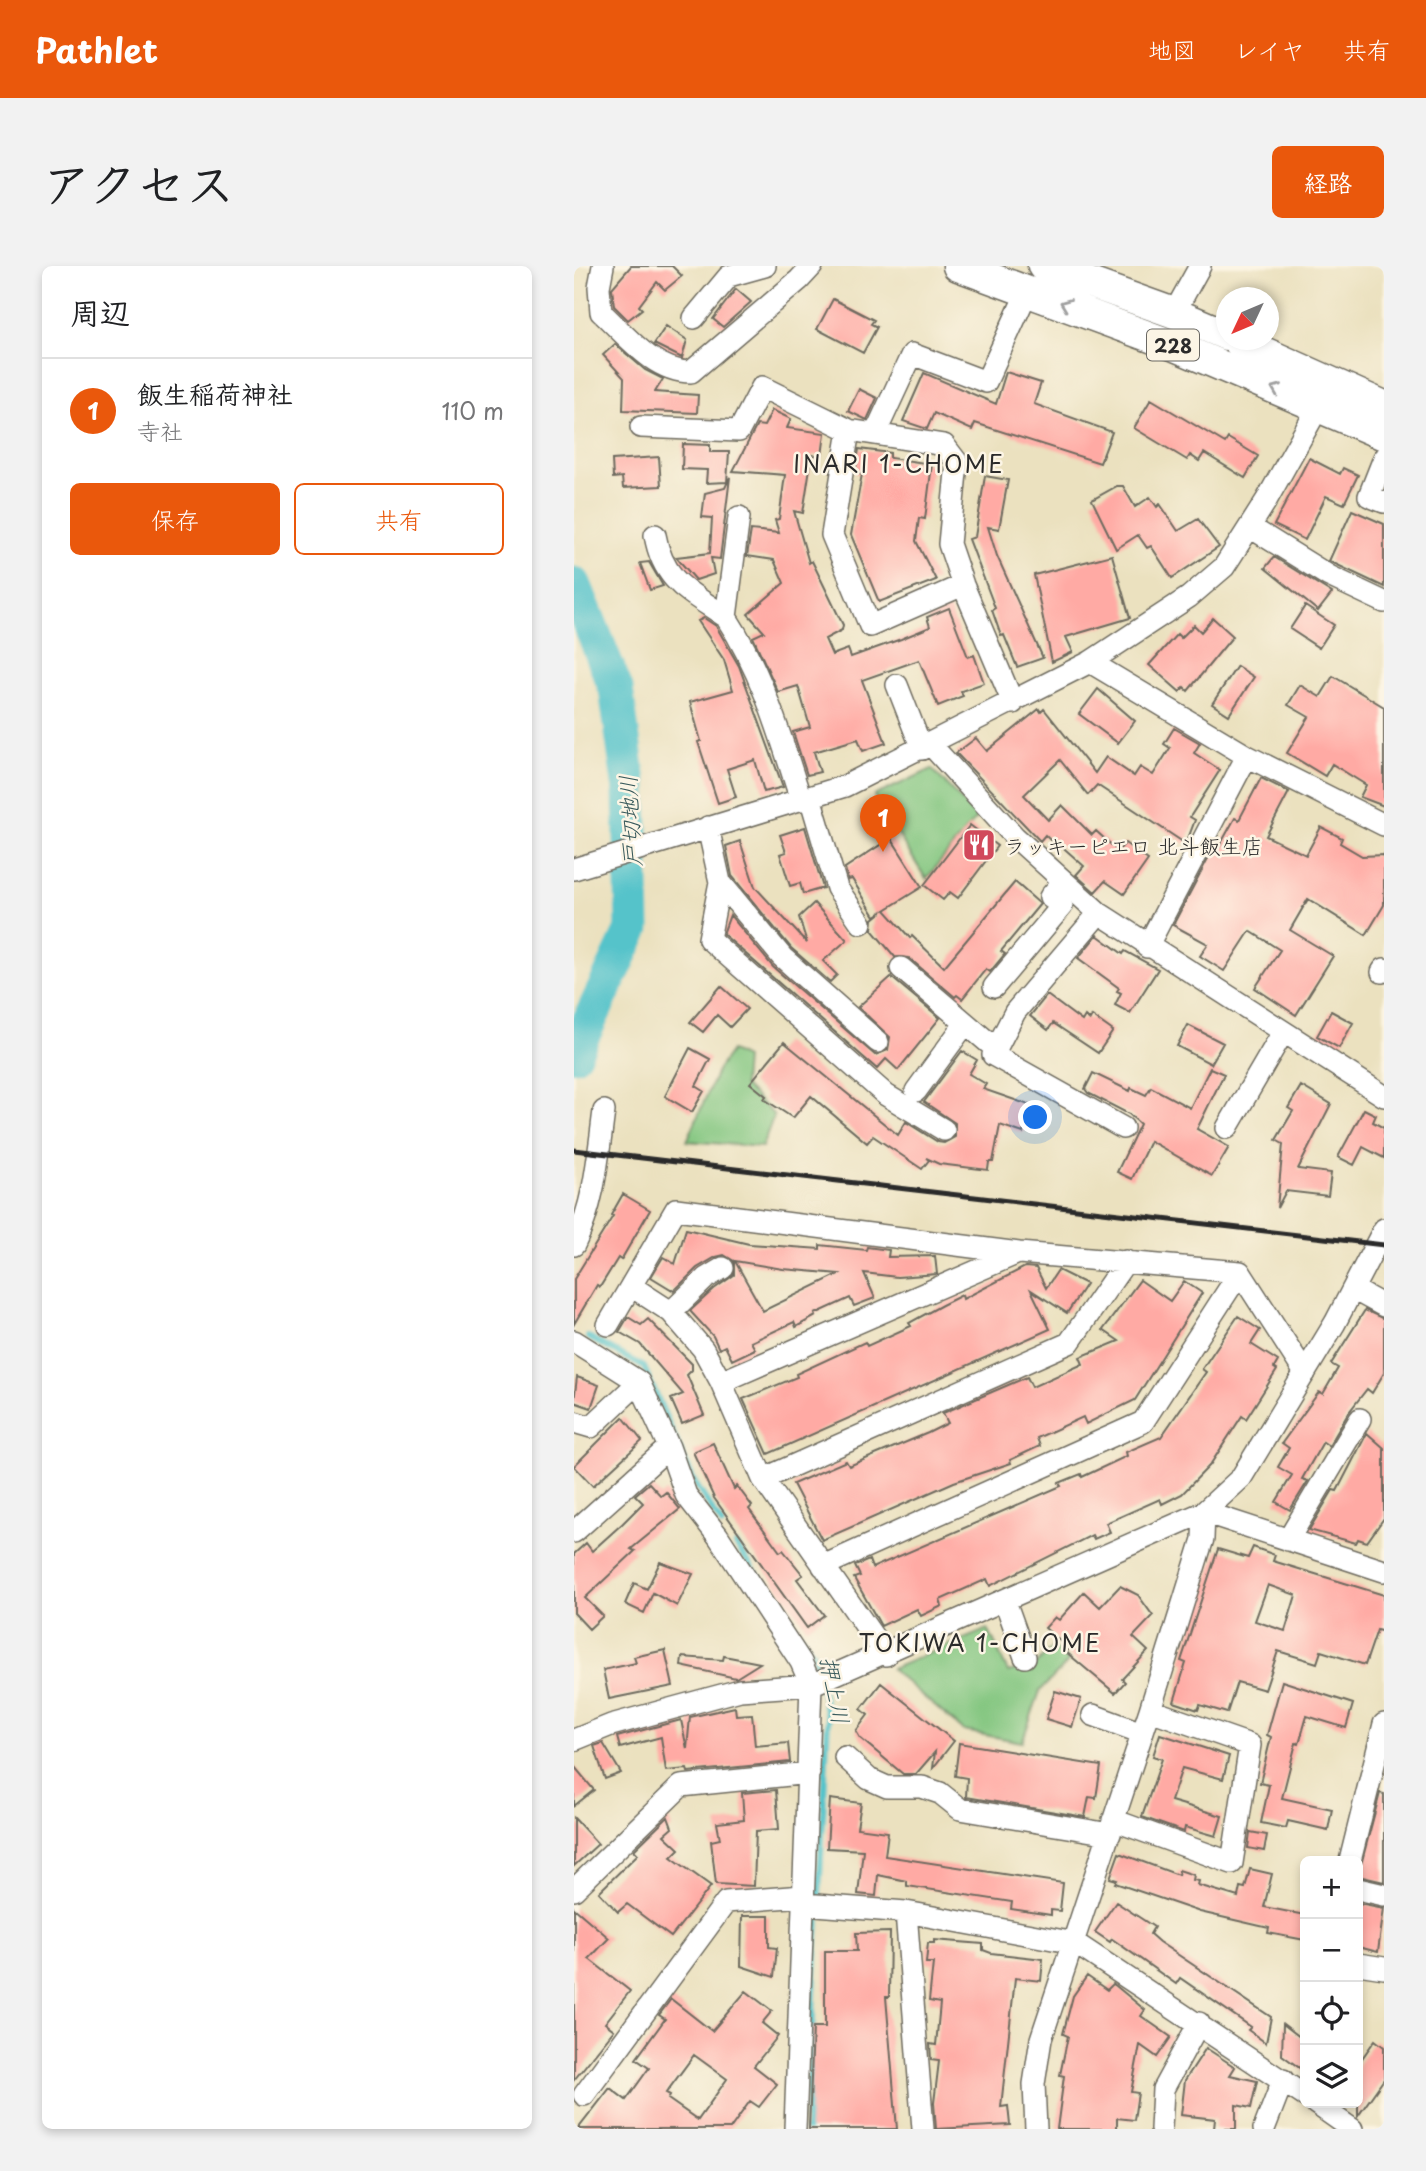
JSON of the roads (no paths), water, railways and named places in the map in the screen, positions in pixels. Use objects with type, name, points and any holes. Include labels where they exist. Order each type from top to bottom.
[{"type":"highway","name":"228","points":[[958,266],[1041,272],[1174,313],[1216,330]]},
{"type":"highway","name":"228","points":[[1041,272],[1175,346],[1325,394],[1384,406]]},
{"type":"highway","name":"228","points":[[1253,350],[1325,394],[1384,435]]},
{"type":"street","points":[[603,266],[599,286],[601,312],[649,356],[672,372],[691,372],[812,266]]},
{"type":"street","points":[[694,318],[729,276],[765,266]]},
{"type":"street","points":[[1174,313],[1200,266]]},
{"type":"street","points":[[875,434],[912,354],[986,382],[1041,272]]},
{"type":"street","points":[[641,427],[739,430],[762,387],[849,430],[944,445],[957,462],[949,544],[963,585],[1013,703]]},
{"type":"street","points":[[575,869],[845,786],[1090,662],[1189,597],[1224,567],[1250,527],[1325,394]]},
{"type":"street","points":[[849,430],[832,535],[870,626],[963,585]]},
{"type":"street","points":[[1384,458],[1369,496],[1384,502]]},
{"type":"street","points":[[726,617],[739,517]]},
{"type":"street","points":[[1250,527],[1329,576],[1384,603]]},
{"type":"street","points":[[655,536],[659,559],[670,575],[726,617],[746,649],[765,687],[837,888],[861,923]]},
{"type":"street","points":[[1090,662],[1247,756],[1384,825]]},
{"type":"street","points":[[897,685],[926,747],[1014,837],[1099,913],[1282,1034],[1384,1096]]},
{"type":"street","points":[[1147,947],[1247,756]]},
{"type":"street","points":[[704,828],[720,882],[782,957],[878,1042]]},
{"type":"street","points":[[994,987],[1062,906],[1050,897],[1063,881]]},
{"type":"street","points":[[720,882],[709,939],[886,1095],[944,1130]]},
{"type":"street","points":[[1099,913],[1015,1012],[993,1055],[1123,1129]]},
{"type":"street","points":[[901,968],[996,1049]]},
{"type":"street","points":[[916,1091],[965,1024]]},
{"type":"street","points":[[1227,1128],[1282,1034]]},
{"type":"street","points":[[574,1245],[584,1224],[596,1177],[604,1111]]},
{"type":"street","points":[[608,1325],[676,1209],[1019,1253],[1240,1272]]},
{"type":"street","points":[[574,1740],[611,1725],[740,1690],[811,1685],[886,1655],[1204,1512],[1241,1478],[1305,1374],[1384,1229]]},
{"type":"street","points":[[721,1382],[1019,1253]]},
{"type":"street","points":[[763,1479],[1069,1343],[1126,1261]]},
{"type":"street","points":[[671,1312],[706,1278],[723,1268]]},
{"type":"street","points":[[1240,1272],[1305,1374]]},
{"type":"street","points":[[823,1566],[1143,1422],[1240,1272]]},
{"type":"street","points":[[631,1286],[671,1312],[703,1349],[721,1382],[763,1479],[886,1655]]},
{"type":"street","points":[[1353,1289],[1384,1306]]},
{"type":"street","points":[[574,1341],[639,1382],[669,1447],[686,1495],[725,1547],[801,1662],[811,1685],[795,2129]]},
{"type":"street","points":[[574,1422],[591,1427],[639,1382]]},
{"type":"street","points":[[1288,1540],[1360,1419]]},
{"type":"street","points":[[574,1532],[669,1447]]},
{"type":"street","points":[[1204,1512],[1384,1571]]},
{"type":"street","points":[[1036,2129],[1034,2084],[1041,2039],[1075,1943],[1203,1539],[1204,1512]]},
{"type":"street","points":[[1005,1601],[1025,1657]]},
{"type":"street","points":[[845,1757],[869,1779],[887,1787],[922,1787],[940,1793],[960,1810],[1112,1827],[1232,1863],[1250,1745],[1150,1710]]},
{"type":"street","points":[[1093,1715],[1142,1732]]},
{"type":"street","points":[[1351,1856],[1384,1724]]},
{"type":"street","points":[[574,1890],[681,1786],[809,1773]]},
{"type":"street","points":[[1363,1890],[1384,1895]]},
{"type":"street","points":[[584,2095],[726,1902],[803,1900],[906,1912],[1075,1943],[1300,2092]]},
{"type":"street","points":[[906,1912],[923,2129]]},
{"type":"street","points":[[1363,1965],[1384,1968]]},
{"type":"street","points":[[1161,2129],[1163,2089],[1199,2024]]},
{"type":"street","points":[[1264,2129],[1283,2080]]},
{"type":"street","points":[[1322,2108],[1352,2129]]},
{"type":"waterway","name":"戸切地川","points":[[574,584],[616,689],[630,790],[633,928],[574,1054]]},
{"type":"waterway","name":"押上川","points":[[588,1337],[644,1367],[695,1483],[722,1525]]},
{"type":"waterway","name":"押上川","points":[[736,1545],[813,1652],[828,1720],[807,2129]]},
{"type":"railway","points":[[574,1150],[1384,1245]]},
{"type":"place","name":"ラッキーピエロ 北斗飯生店","points":[[979,845]]},
{"type":"place","name":"飯生稲荷神社","points":[[883,852]]},
{"type":"district","name":"INARI 1-CHOME","points":[[899,463]]},
{"type":"district","name":"TOKIWA 1-CHOME","points":[[980,1642]]}]
